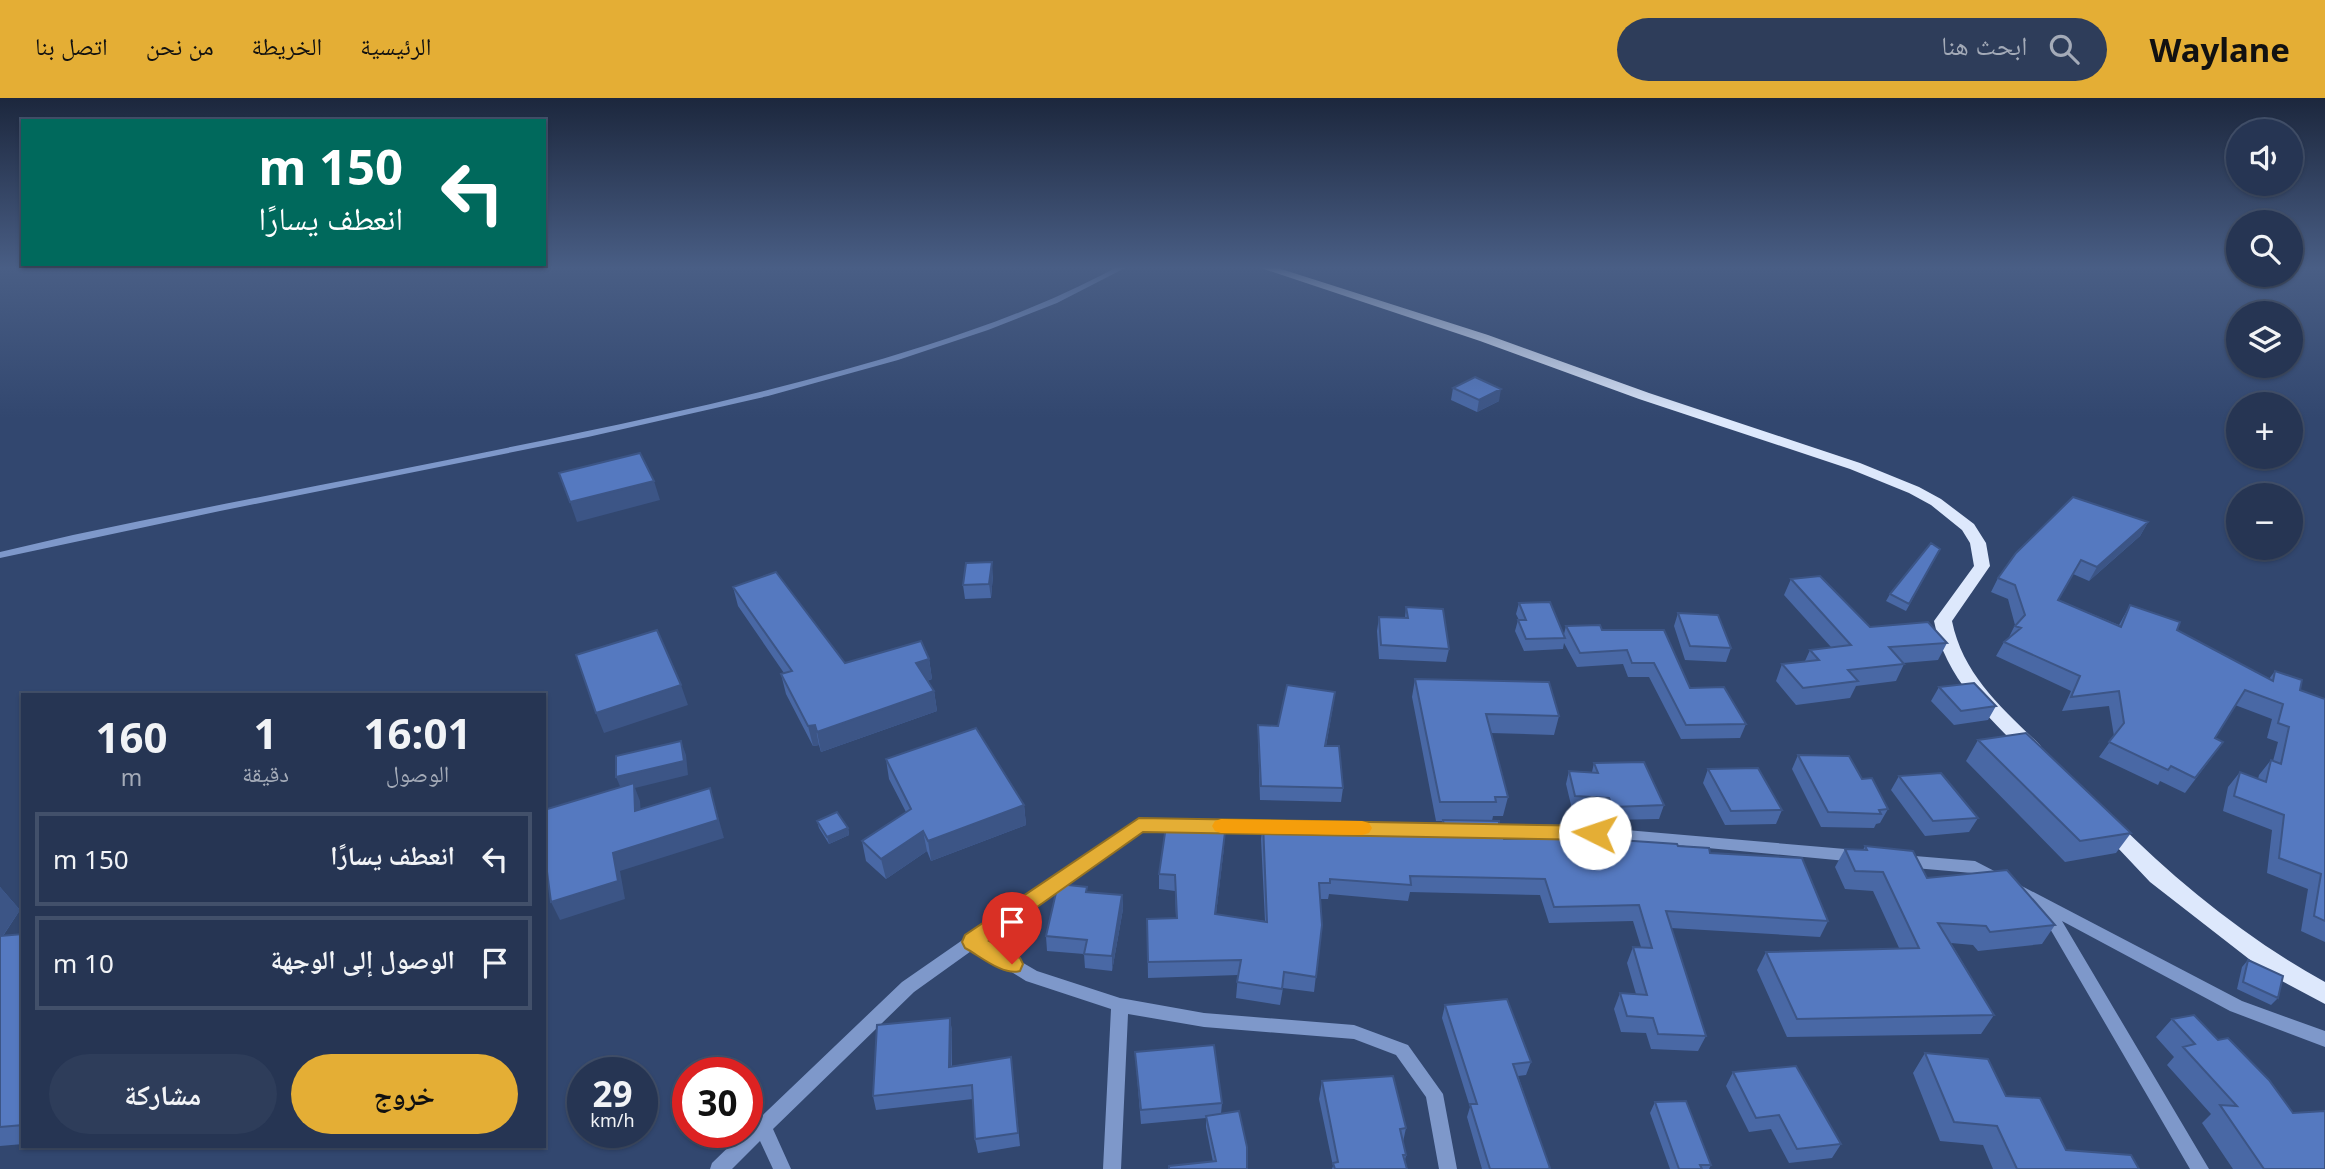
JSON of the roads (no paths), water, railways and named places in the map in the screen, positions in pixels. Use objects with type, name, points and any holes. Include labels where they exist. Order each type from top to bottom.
[{"type":"main road","points":[[1422,318],[1855,466],[1936,502],[1968,527],[1978,543],[1982,566],[1943,621],[1945,641],[1959,671],[2041,758]]},
{"type":"main road","points":[[2100,817],[2158,876],[2275,966],[2325,995]]},
{"type":"street","points":[[0,555],[659,419],[778,391],[893,359],[1013,318]]},
{"type":"street","points":[[763,1126],[908,987],[1139,825],[1568,831],[1975,867],[2236,1006],[2325,1039]]},
{"type":"street","points":[[2043,904],[2200,1169]]},
{"type":"street","points":[[973,942],[1032,976],[1119,1005],[1204,1020],[1354,1032],[1402,1050],[1434,1094],[1448,1169]]},
{"type":"street","points":[[1112,1169],[1119,1005]]},
{"type":"street","points":[[763,1129],[782,1169]]},
{"type":"street","points":[[719,1169],[740,1148]]}]
